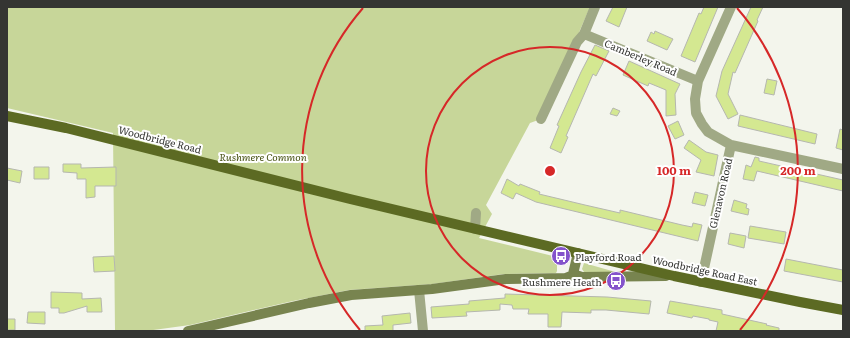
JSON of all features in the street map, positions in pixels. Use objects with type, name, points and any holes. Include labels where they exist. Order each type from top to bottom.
[{"type":"main road","name":"Woodbridge Road","points":[[7,116],[73,130],[472,228]]},
{"type":"main road","name":"Woodbridge Road East","points":[[472,228],[700,282],[843,310]]},
{"type":"street","points":[[541,119],[577,42],[584,34],[596,7]]},
{"type":"street","name":"Glenavon Road","points":[[700,282],[731,145],[708,132],[696,113],[695,99],[698,81],[731,7]]},
{"type":"street","name":"Camberley Road","points":[[584,34],[698,81]]},
{"type":"street","points":[[731,145],[843,169]]},
{"type":"street","points":[[472,228],[476,213]]},
{"type":"street","points":[[188,331],[308,303],[351,295],[418,290],[506,279],[566,278],[573,274],[578,253]]},
{"type":"street","points":[[573,274],[582,277],[674,276]]},
{"type":"street","points":[[418,290],[423,331]]},
{"type":"green space","name":"Rushmere Common","points":[[7,7],[590,7],[580,30],[577,42],[541,119],[530,123],[486,205],[492,214],[479,238],[557,257],[557,271],[556,273],[504,274],[432,284],[349,290],[293,301],[190,325],[146,331],[115,331],[113,133],[7,108]]},
{"type":"green space","points":[[584,263],[619,273],[584,272],[582,269]]},
{"type":"building","points":[[613,7],[627,7],[619,27],[606,21]]},
{"type":"building","points":[[704,7],[718,7],[695,62],[681,56],[699,13],[701,14]]},
{"type":"building","points":[[751,7],[763,7],[735,73],[733,72],[728,94],[738,114],[728,119],[716,96],[722,71]]},
{"type":"building","points":[[655,31],[673,39],[667,50],[647,41],[651,32],[654,34]]},
{"type":"building","points":[[595,45],[609,51],[596,76],[593,74],[566,136],[568,137],[561,153],[550,148],[559,126],[557,125]]},
{"type":"building","points":[[629,61],[680,84],[675,94],[676,115],[666,116],[666,90],[649,83],[648,86],[623,75]]},
{"type":"building","points":[[767,79],[777,81],[774,95],[764,93]]},
{"type":"building","points":[[613,108],[620,111],[617,116],[610,114]]},
{"type":"building","points":[[740,115],[817,134],[815,144],[738,126]]},
{"type":"building","points":[[678,121],[684,135],[675,139],[668,126]]},
{"type":"building","points":[[840,129],[843,130],[843,150],[836,148]]},
{"type":"building","points":[[689,140],[706,152],[718,155],[714,176],[696,172],[701,160],[684,148]]},
{"type":"building","points":[[755,157],[759,158],[759,161],[843,180],[843,191],[757,171],[754,181],[743,179],[746,165],[751,167]]},
{"type":"building","points":[[63,164],[81,164],[81,168],[116,167],[116,186],[95,186],[95,197],[86,198],[86,179],[77,179],[77,173],[63,172]]},
{"type":"building","points":[[34,167],[49,167],[49,179],[34,179]]},
{"type":"building","points":[[7,168],[22,171],[20,183],[7,180]]},
{"type":"building","points":[[507,179],[519,186],[520,184],[540,192],[539,194],[585,205],[620,213],[620,210],[692,227],[693,223],[702,225],[698,241],[536,202],[516,193],[513,199],[501,193]]},
{"type":"building","points":[[695,192],[708,195],[705,206],[692,203]]},
{"type":"building","points":[[734,200],[747,204],[746,208],[749,209],[748,215],[731,211]]},
{"type":"building","points":[[750,226],[786,232],[784,244],[748,238]]},
{"type":"building","points":[[730,233],[746,236],[744,248],[728,244]]},
{"type":"building","points":[[114,256],[115,271],[94,272],[93,257]]},
{"type":"building","points":[[786,259],[843,270],[843,282],[784,271]]},
{"type":"building","points":[[51,292],[82,293],[82,299],[101,298],[102,312],[87,312],[87,306],[64,313],[59,313],[59,308],[51,308]]},
{"type":"building","points":[[505,294],[607,297],[651,301],[649,314],[606,310],[591,310],[591,313],[562,312],[561,327],[548,327],[548,314],[528,314],[529,309],[513,309],[512,305],[500,304],[500,310],[466,312],[467,316],[432,318],[431,307],[469,304],[469,301],[505,298]]},
{"type":"building","points":[[670,301],[722,310],[722,314],[767,324],[766,325],[779,328],[779,331],[716,331],[718,322],[693,316],[692,318],[667,313]]},
{"type":"building","points":[[28,312],[45,312],[45,324],[27,323]]},
{"type":"building","points":[[410,313],[411,323],[393,325],[393,331],[365,331],[365,326],[383,325],[382,316]]},
{"type":"building","points":[[7,319],[15,319],[15,330],[7,330]]},
{"type":"place","name":"Playford Road","points":[[561,256]]},
{"type":"place","name":"Rushmere Heath","points":[[616,281]]}]
